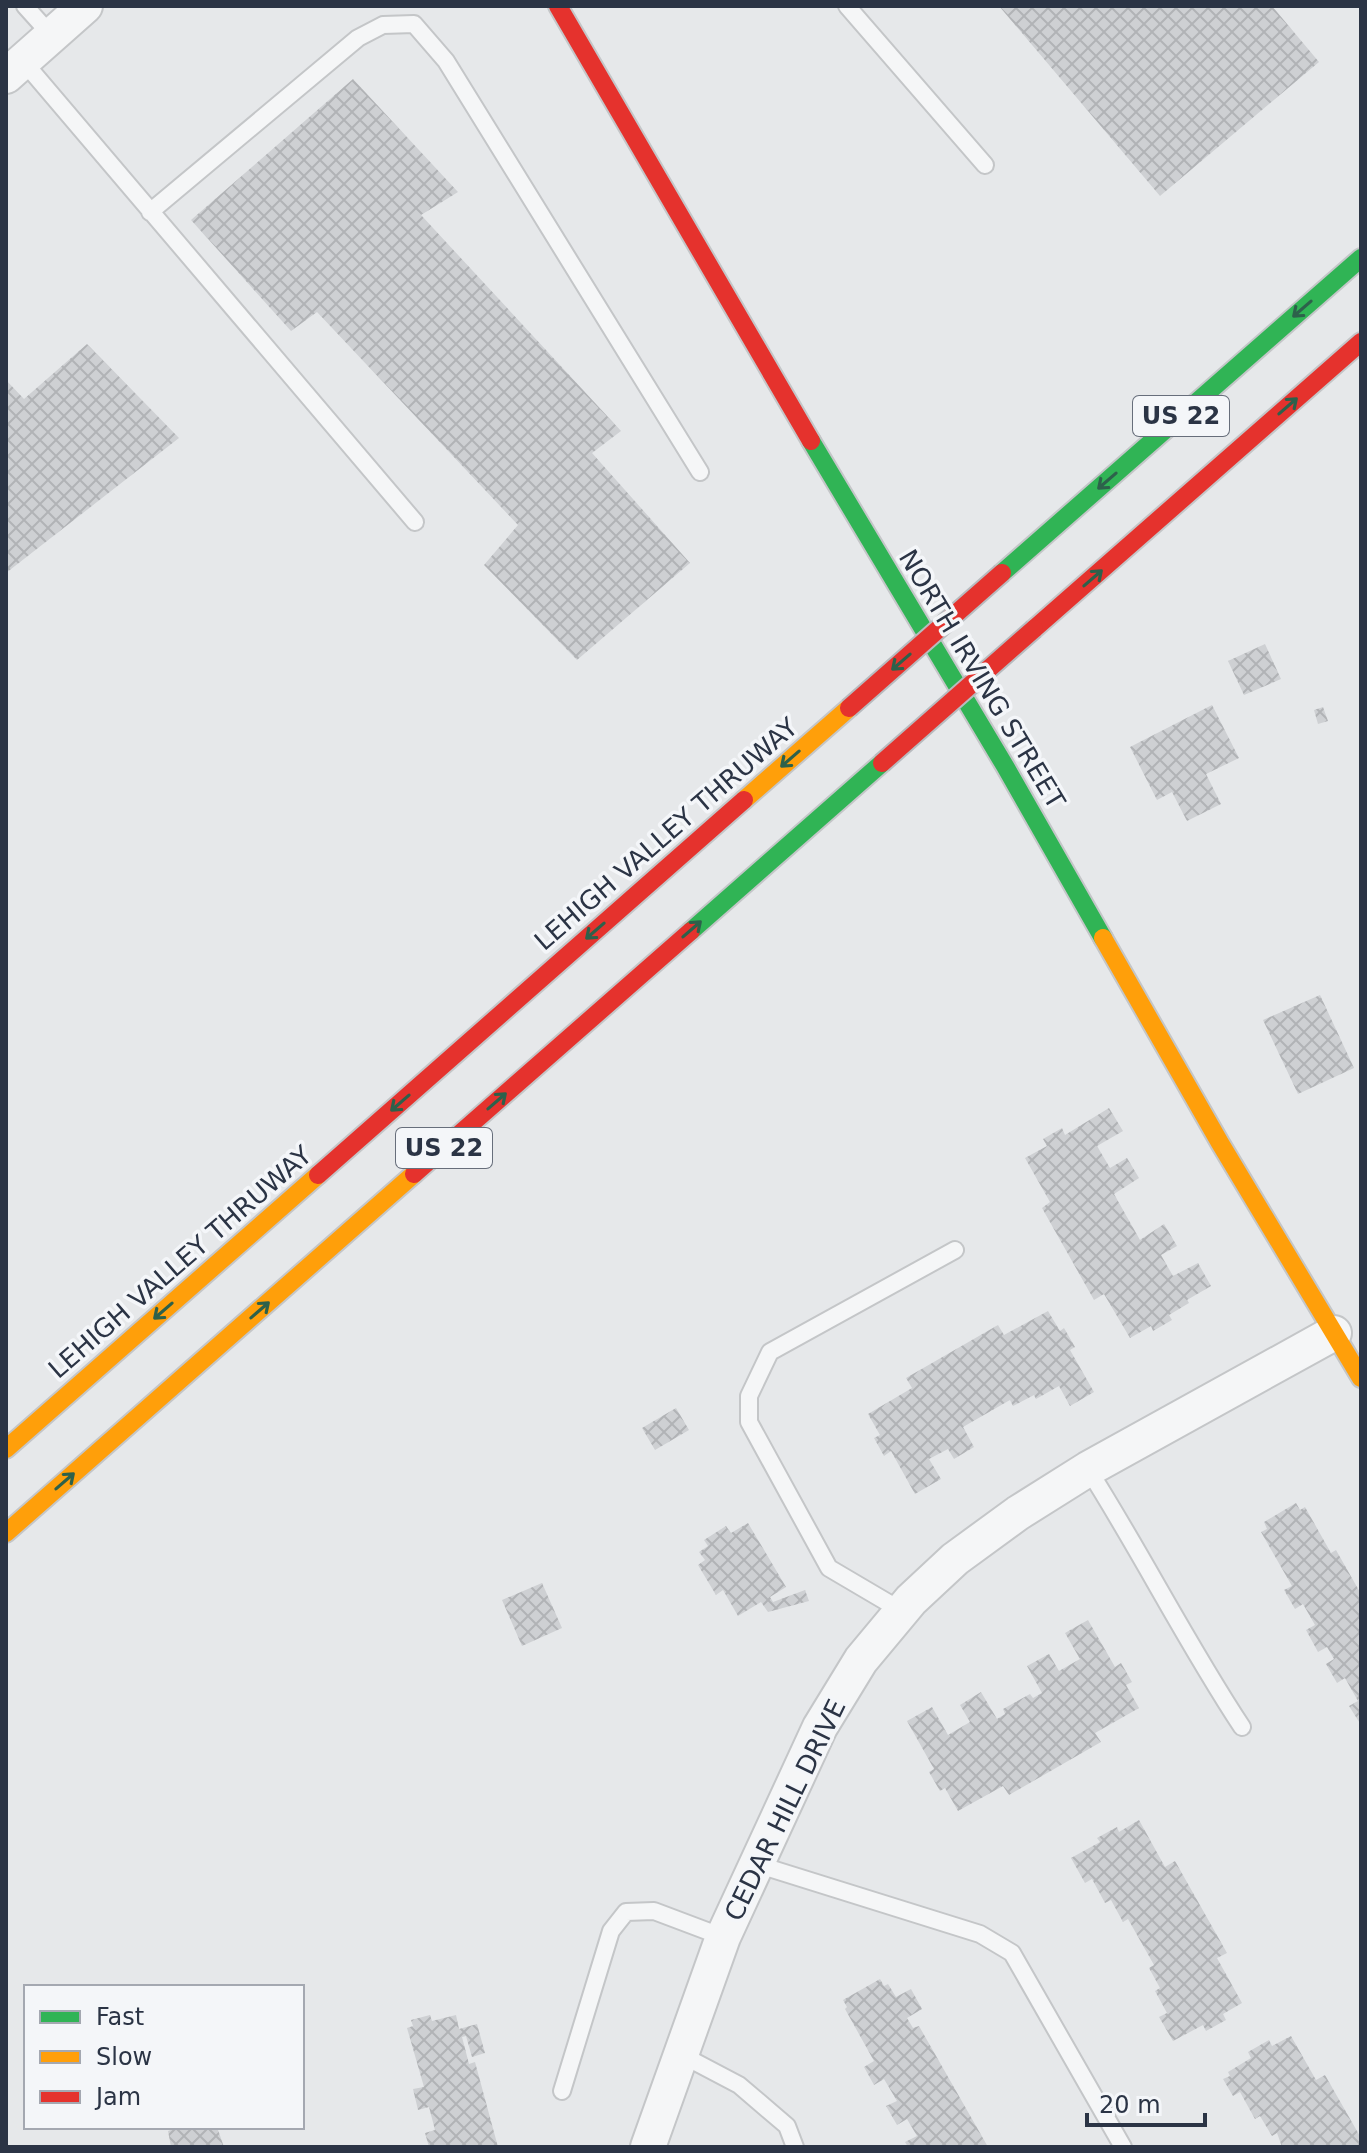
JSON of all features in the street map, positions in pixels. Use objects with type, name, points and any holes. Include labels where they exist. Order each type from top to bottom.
[{"type":"main road","name":"NORTH IRVING STREET","points":[[558,6],[880,560],[1005,766],[1220,1143],[1341,1329],[1361,1378]]},
{"type":"main road","name":"LEHIGH VALLEY THRUWAY","points":[[6,1449],[1361,258]]},
{"type":"main road","name":"US 22","points":[[6,1533],[1361,342]]},
{"type":"street","points":[[14,68],[85,6]]},
{"type":"street","name":"CEDAR HILL DRIVE","points":[[648,2147],[723,1937],[820,1727],[861,1660],[902,1611],[955,1559],[1018,1513],[1088,1469],[1341,1329]]},
{"type":"lane","points":[[25,6],[52,36]]},
{"type":"lane","points":[[847,6],[985,165]]},
{"type":"lane","points":[[150,212],[358,38],[383,25],[414,24],[446,61],[700,472]]},
{"type":"lane","points":[[14,68],[150,212],[415,522]]},
{"type":"lane","points":[[902,1611],[829,1568],[749,1422],[749,1396],[770,1352],[955,1250]]},
{"type":"lane","points":[[1088,1469],[1130,1534],[1206,1673],[1242,1727]]},
{"type":"lane","points":[[756,1864],[980,1934],[1012,1953],[1123,2147]]},
{"type":"lane","points":[[562,2091],[611,1931],[626,1912],[654,1911],[723,1937]]},
{"type":"lane","points":[[682,2055],[739,2085],[787,2126],[795,2147]]},
{"type":"building","points":[[999,6],[1272,6],[1319,62],[1160,196]]},
{"type":"building","points":[[353,79],[458,192],[421,215],[621,431],[592,453],[690,563],[577,660],[484,565],[518,525],[317,312],[291,331],[191,220]]},
{"type":"building","points":[[87,344],[179,438],[6,573],[6,380],[24,399]]},
{"type":"building","points":[[1265,644],[1281,679],[1244,695],[1228,661]]},
{"type":"building","points":[[1212,705],[1239,758],[1206,774],[1221,804],[1187,821],[1172,792],[1157,800],[1130,747]]},
{"type":"building","points":[[1323,707],[1328,721],[1318,724],[1314,710]]},
{"type":"building","points":[[1320,995],[1354,1068],[1298,1094],[1263,1020]]},
{"type":"building","points":[[1109,1108],[1123,1131],[1097,1146],[1110,1168],[1127,1158],[1139,1178],[1114,1194],[1140,1240],[1164,1224],[1177,1246],[1161,1255],[1173,1276],[1198,1263],[1211,1286],[1169,1315],[1172,1320],[1153,1331],[1151,1326],[1130,1338],[1104,1294],[1094,1300],[1042,1208],[1050,1202],[1025,1158],[1047,1146],[1043,1139],[1062,1128],[1065,1135]]},
{"type":"building","points":[[1048,1311],[1060,1331],[1064,1328],[1075,1347],[1070,1350],[1094,1392],[1070,1406],[1059,1386],[1036,1399],[1034,1395],[1013,1406],[1010,1400],[963,1427],[974,1447],[954,1459],[948,1449],[929,1459],[941,1479],[915,1494],[891,1451],[884,1456],[874,1438],[880,1435],[868,1414],[912,1388],[906,1378],[998,1325],[1004,1335]]},
{"type":"building","points":[[676,1408],[689,1430],[655,1450],[642,1428]]},
{"type":"building","points":[[1296,1503],[1300,1510],[1305,1507],[1331,1553],[1336,1550],[1361,1594],[1361,1725],[1349,1706],[1358,1701],[1345,1678],[1337,1683],[1326,1664],[1334,1659],[1327,1647],[1318,1652],[1306,1630],[1315,1625],[1303,1604],[1295,1609],[1284,1590],[1292,1586],[1261,1532],[1267,1529],[1264,1522]]},
{"type":"building","points":[[748,1523],[786,1587],[770,1597],[773,1602],[805,1590],[809,1601],[768,1612],[761,1602],[738,1616],[723,1590],[716,1595],[698,1565],[705,1560],[699,1552],[708,1546],[704,1540],[726,1526],[731,1533]]},
{"type":"building","points":[[542,1583],[562,1628],[522,1646],[502,1600]]},
{"type":"building","points":[[1088,1620],[1115,1667],[1121,1663],[1132,1682],[1126,1685],[1139,1708],[1095,1733],[1101,1742],[1009,1795],[1003,1786],[958,1811],[945,1788],[940,1791],[929,1772],[934,1769],[907,1721],[932,1707],[948,1735],[970,1722],[960,1705],[981,1692],[997,1719],[1005,1714],[1003,1709],[1030,1694],[1033,1698],[1042,1693],[1027,1666],[1049,1654],[1059,1671],[1080,1659],[1065,1633]]},
{"type":"building","points":[[1139,1820],[1165,1867],[1175,1861],[1227,1953],[1217,1958],[1242,2003],[1223,2014],[1226,2020],[1206,2031],[1203,2025],[1173,2041],[1159,2017],[1167,2013],[1155,1991],[1160,1988],[1149,1968],[1154,1965],[1128,1919],[1123,1922],[1111,1900],[1105,1903],[1092,1879],[1085,1883],[1071,1858],[1100,1842],[1097,1838],[1117,1827],[1119,1832]]},
{"type":"building","points":[[880,1979],[884,1986],[888,1984],[896,1997],[911,1989],[922,2009],[907,2018],[913,2028],[919,2026],[988,2147],[908,2147],[905,2142],[917,2136],[907,2119],[897,2125],[886,2106],[897,2101],[884,2079],[874,2085],[864,2067],[874,2061],[843,2000]]},
{"type":"building","points":[[430,2015],[432,2021],[456,2015],[459,2029],[477,2024],[485,2053],[472,2057],[466,2036],[462,2037],[469,2064],[475,2062],[498,2147],[429,2147],[425,2133],[435,2130],[429,2107],[418,2110],[413,2089],[424,2087],[407,2028],[413,2026],[411,2020]]},
{"type":"building","points":[[1291,2036],[1316,2080],[1325,2075],[1361,2138],[1361,2147],[1282,2147],[1277,2133],[1272,2136],[1260,2116],[1255,2119],[1240,2092],[1233,2096],[1223,2079],[1230,2076],[1228,2072],[1251,2058],[1248,2052],[1269,2040],[1272,2046]]},
{"type":"building","points":[[218,2129],[224,2147],[171,2147],[168,2131]]},
{"type":"traffic: fast","points":[[1002,573],[1361,258]]},
{"type":"traffic: fast","points":[[811,441],[1005,766],[1103,938]]},
{"type":"traffic: fast","points":[[691,931],[882,763]]},
{"type":"traffic: slow","points":[[744,800],[849,708]]},
{"type":"traffic: slow","points":[[1103,938],[1220,1143],[1361,1378]]},
{"type":"traffic: slow","points":[[6,1533],[414,1174]]},
{"type":"traffic: slow","points":[[6,1449],[318,1175]]},
{"type":"traffic: jam","points":[[558,6],[811,441]]},
{"type":"traffic: jam","points":[[1034,629],[1361,342]]},
{"type":"traffic: jam","points":[[849,708],[1002,573]]},
{"type":"traffic: jam","points":[[882,763],[1034,629]]},
{"type":"traffic: jam","points":[[318,1175],[744,800]]},
{"type":"traffic: jam","points":[[414,1174],[691,931]]}]
